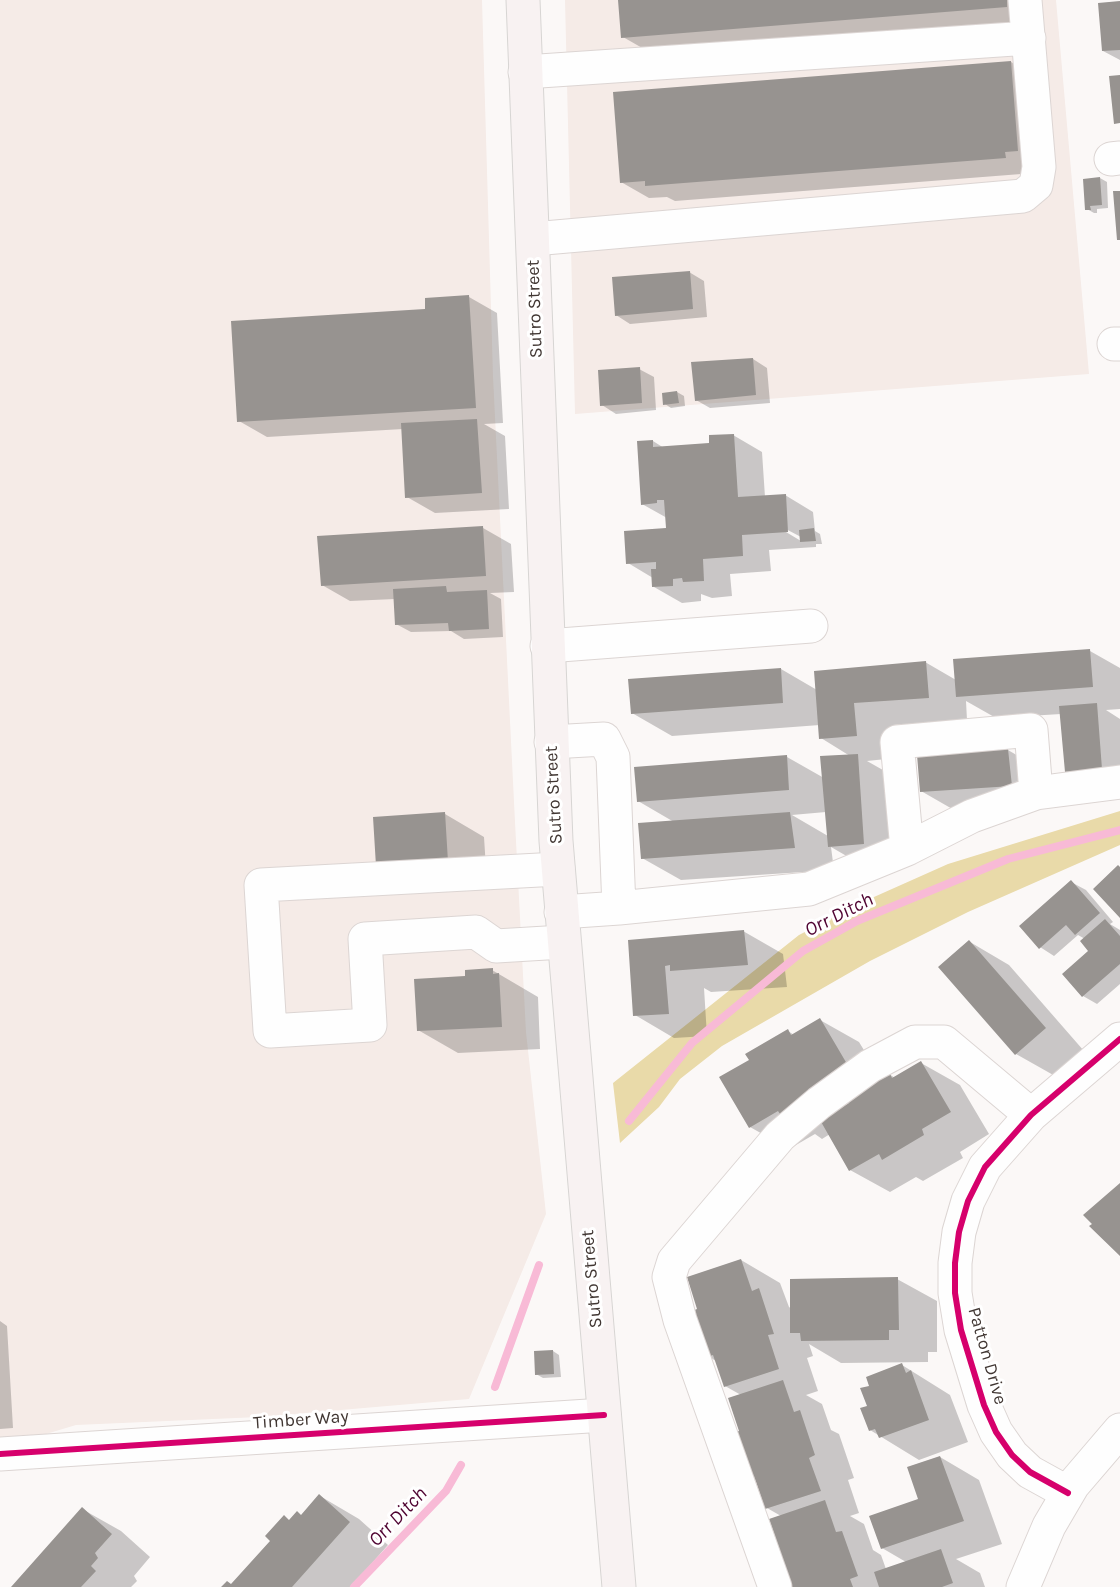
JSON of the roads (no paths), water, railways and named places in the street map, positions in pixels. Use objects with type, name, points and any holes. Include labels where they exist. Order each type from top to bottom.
[{"type":"main road","name":"Sutro Street","points":[[523,0],[547,646],[558,869],[619,1587]]},
{"type":"street","points":[[533,239],[1023,196],[1036,185],[1039,167],[1025,0]]},
{"type":"street","points":[[525,72],[1029,38]]},
{"type":"street","points":[[547,646],[811,626]]},
{"type":"street","points":[[907,849],[897,742],[1031,730],[1036,793]]},
{"type":"street","points":[[551,742],[604,739],[613,757],[619,908]]},
{"type":"street","points":[[558,869],[261,885],[270,1031],[370,1025],[365,939],[476,932],[496,946],[619,908],[809,890],[907,849],[972,816],[1036,793],[1120,782]]},
{"type":"street","name":"Patton Drive","points":[[1068,1493],[1030,1472],[1012,1455],[996,1432],[984,1405],[961,1330],[955,1293],[959,1232],[968,1201],[985,1167],[1005,1142],[1031,1115],[1120,1039]]},
{"type":"street","points":[[774,1587],[680,1320],[669,1277],[675,1261],[780,1136],[819,1103],[870,1066],[915,1042],[944,1042],[1031,1115]]},
{"type":"street","name":"Timber Way","points":[[0,1454],[604,1415]]},
{"type":"street","points":[[1023,1587],[1049,1526],[1068,1493],[1105,1444],[1120,1430]]},
{"type":"waterway","name":"Orr Ditch","points":[[629,1121],[692,1043],[803,951],[857,921],[1008,859],[1120,830]]},
{"type":"waterway","name":"Orr Ditch","points":[[495,1387],[539,1265]]},
{"type":"waterway","name":"Orr Ditch","points":[[354,1587],[446,1491],[461,1465]]}]
